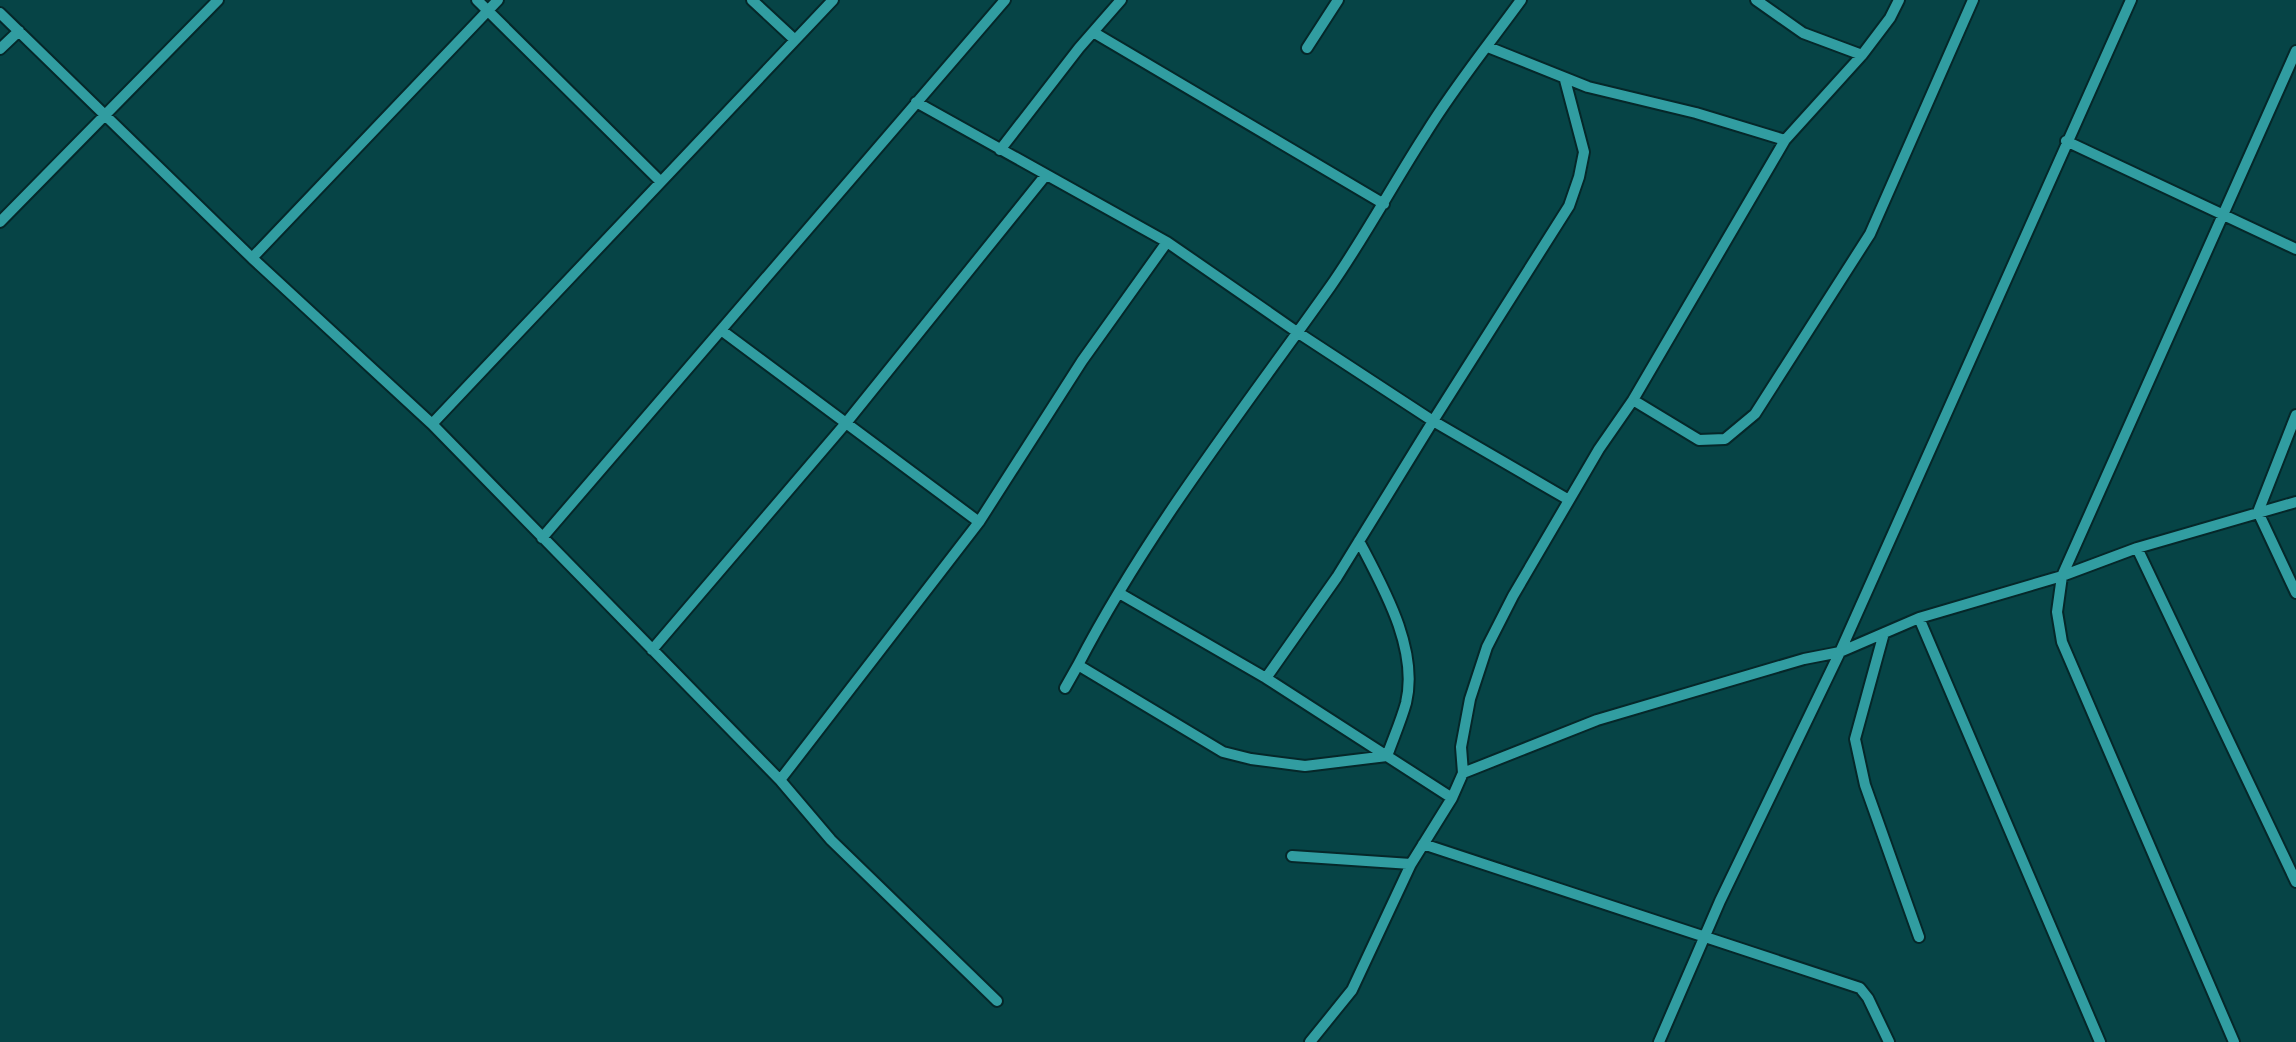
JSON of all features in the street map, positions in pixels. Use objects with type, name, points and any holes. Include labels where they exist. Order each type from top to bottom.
[{"type":"street","points":[[0,222],[219,0]]},
{"type":"street","points":[[477,0],[660,181]]},
{"type":"street","points":[[252,258],[498,0]]},
{"type":"street","points":[[752,0],[795,40]]},
{"type":"street","points":[[432,424],[833,0]]},
{"type":"street","points":[[542,538],[1005,0]]},
{"type":"street","points":[[1000,150],[1121,0]]},
{"type":"street","points":[[1307,48],[1338,0]]},
{"type":"street","points":[[1065,688],[1119,593],[1186,489],[1384,204],[1426,132],[1521,0]]},
{"type":"street","points":[[1756,0],[1803,33],[1862,56]]},
{"type":"street","points":[[1310,1042],[1352,990],[1411,864],[1452,798],[1463,773],[1461,747],[1470,699],[1487,647],[1513,596],[1569,500],[1633,400],[1785,140],[1862,56],[1890,18],[1899,0]]},
{"type":"street","points":[[1633,400],[1699,441],[1725,439],[1755,414],[1870,234],[1973,0]]},
{"type":"street","points":[[1659,1042],[1703,938],[1840,652],[2066,141],[2131,0]]},
{"type":"street","points":[[0,13],[107,114],[252,258],[432,424],[780,780],[831,840],[997,1001]]},
{"type":"street","points":[[0,49],[19,31]]},
{"type":"street","points":[[1093,32],[1384,204]]},
{"type":"street","points":[[1488,47],[1565,80],[1696,113],[1785,140]]},
{"type":"street","points":[[2234,1042],[2062,642],[2057,612],[2062,576],[2296,51]]},
{"type":"street","points":[[1266,678],[1337,577],[1432,420],[1569,206],[1580,177],[1584,152],[1565,80]]},
{"type":"street","points":[[916,102],[1167,242],[1297,332],[1432,420],[1569,500]]},
{"type":"street","points":[[2066,141],[2296,249]]},
{"type":"street","points":[[652,650],[846,423],[1045,176]]},
{"type":"street","points":[[780,780],[979,522],[1082,361],[1167,242]]},
{"type":"street","points":[[721,330],[979,522]]},
{"type":"street","points":[[2296,415],[2258,512],[2296,593]]},
{"type":"street","points":[[1463,773],[1597,720],[1804,659],[1840,652],[1919,618],[2062,576],[2137,548],[2296,502]]},
{"type":"street","points":[[1359,541],[1390,599],[1407,653],[1406,701],[1387,756]]},
{"type":"street","points":[[2137,548],[2296,882]]},
{"type":"street","points":[[1119,593],[1266,678],[1452,798]]},
{"type":"street","points":[[1919,618],[2100,1042]]},
{"type":"street","points":[[1884,633],[1855,739],[1864,785],[1919,937]]},
{"type":"street","points":[[1078,665],[1224,752],[1251,759],[1305,766],[1387,756]]},
{"type":"street","points":[[1423,843],[1703,938],[1860,988],[1868,998],[1889,1042]]},
{"type":"street","points":[[1292,856],[1411,864]]}]
